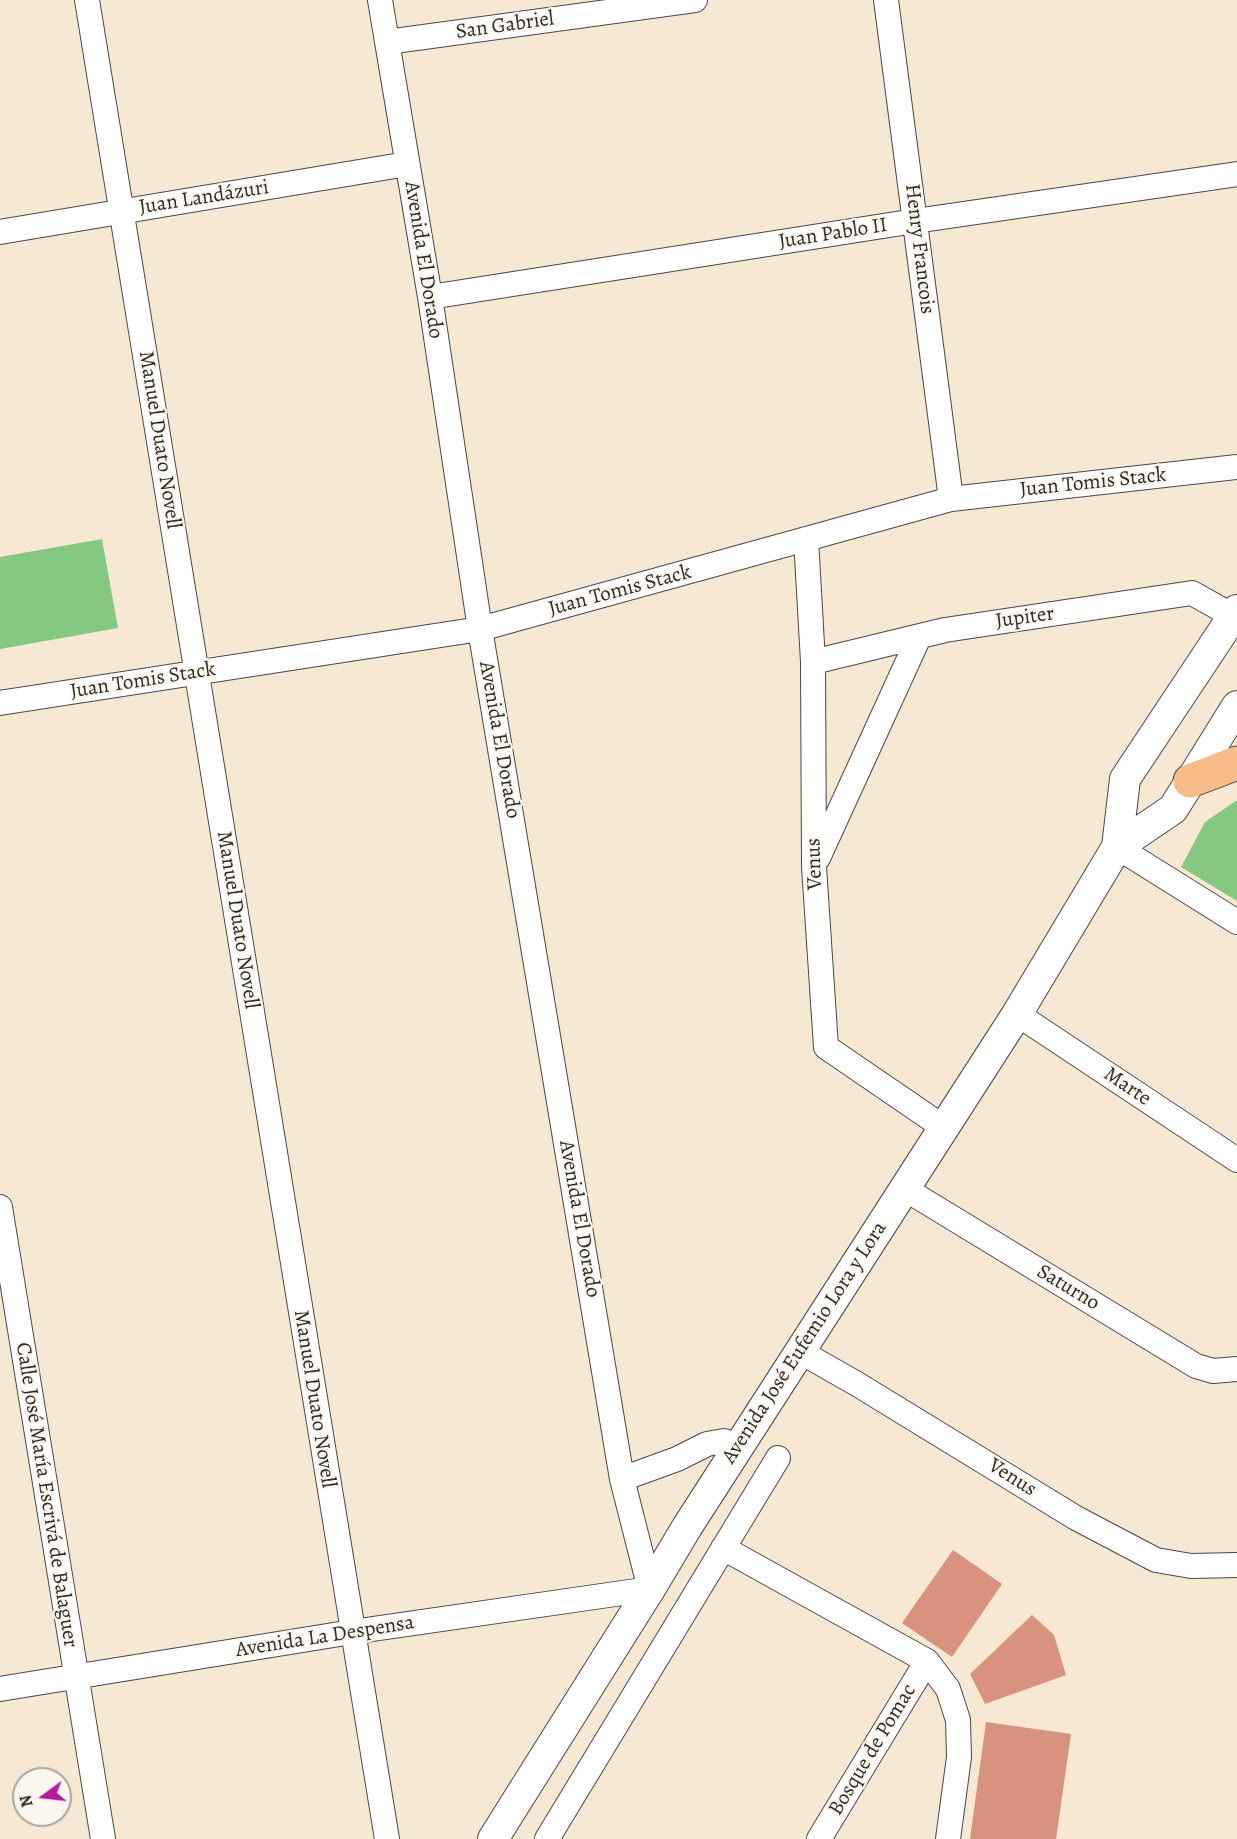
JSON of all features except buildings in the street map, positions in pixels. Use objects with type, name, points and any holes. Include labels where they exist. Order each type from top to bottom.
[{"type":"main road","points":[[1190,781],[1237,763]]},
{"type":"street","name":"Manuel Duato Novell","points":[[87,0],[387,1839]]},
{"type":"street","name":"Avenida El Dorado","points":[[380,0],[430,297],[480,629],[622,1479],[650,1589]]},
{"type":"street","name":"San Gabriel","points":[[387,42],[695,0]]},
{"type":"street","name":"Henry Francois","points":[[886,0],[951,499]]},
{"type":"street","name":"Juan Landázuri","points":[[0,232],[407,164]]},
{"type":"street","name":"Juan Pablo II","points":[[430,297],[915,221],[1237,174]]},
{"type":"street","name":"Juan Tomis Stack","points":[[0,703],[480,629],[951,499],[1237,467]]},
{"type":"street","name":"Venus","points":[[806,539],[813,662],[814,867],[826,1047],[943,1126]]},
{"type":"street","name":"Jupiter","points":[[813,662],[945,630],[1192,593],[1235,613]]},
{"type":"street","name":"Avenida José Eufemio Lora y Lora","points":[[1117,848],[1125,779],[1235,613]]},
{"type":"street","points":[[814,867],[919,637]]},
{"type":"street","name":"Avenida José Eufemio Lora y Lora","points":[[493,1839],[739,1445],[1017,1014],[1117,848],[1173,809],[1237,706]]},
{"type":"street","points":[[1117,848],[1237,922]]},
{"type":"street","name":"Marte","points":[[1017,1014],[1237,1160]]},
{"type":"street","name":"Saturno","points":[[905,1188],[1196,1366],[1213,1371],[1237,1369]]},
{"type":"street","name":"Calle José María Escrivá de Balaguer","points":[[0,1207],[103,1839]]},
{"type":"street","name":"Venus","points":[[800,1351],[1076,1518],[1156,1560],[1191,1566],[1237,1565]]},
{"type":"street","points":[[622,1479],[677,1459],[707,1444],[724,1441],[739,1445]]},
{"type":"street","points":[[547,1839],[778,1458]]},
{"type":"street","points":[[723,1548],[927,1661],[948,1689],[958,1720],[960,1757],[948,1839]]},
{"type":"street","name":"Avenida La Despensa","points":[[0,1689],[352,1632],[650,1589]]},
{"type":"street","name":"Bosque de Pomac","points":[[819,1839],[927,1661]]},
{"type":"green space","points":[[102,539],[118,628],[0,649],[0,557]]},
{"type":"green space","points":[[1237,800],[1237,901],[1181,867],[1205,822]]}]
